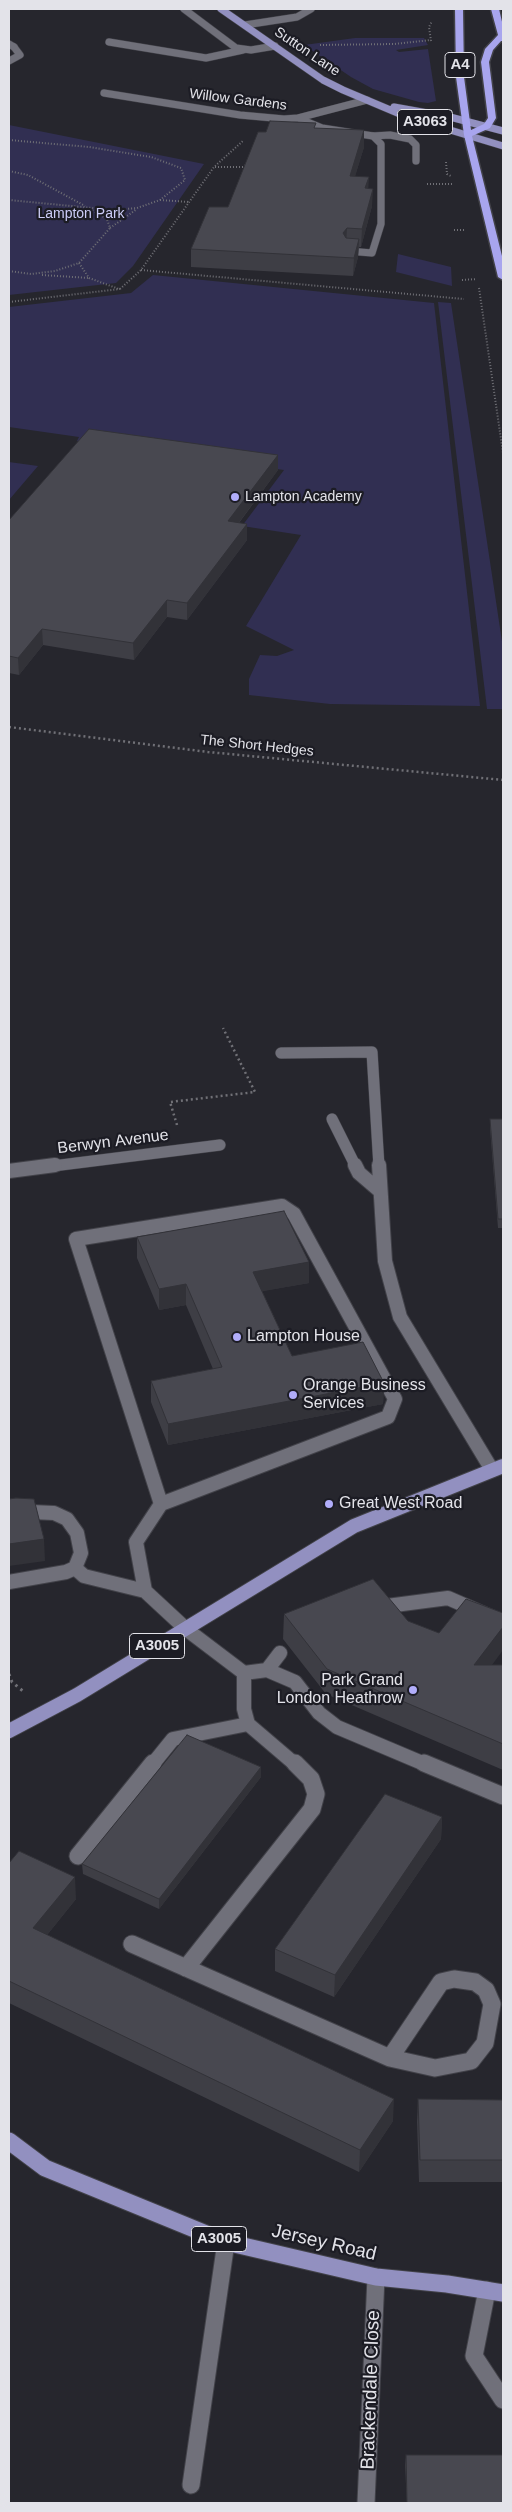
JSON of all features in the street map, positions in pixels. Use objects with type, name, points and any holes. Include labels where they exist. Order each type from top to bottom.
[{"type":"highway","name":"A4","points":[[459,9],[460,77],[468,135],[503,277]]},
{"type":"highway","name":"A4","points":[[487,126],[492,118],[485,62],[489,49],[502,37],[495,9]]},
{"type":"highway","points":[[468,135],[487,126]]},
{"type":"main road","name":"Sutton Lane","points":[[221,9],[323,80],[407,117],[503,146]]},
{"type":"main road","name":"Sutton Lane","points":[[384,106],[467,120],[503,131]]},
{"type":"main road","name":"A3005","points":[[9,1731],[48,1712],[354,1526],[497,1468]]},
{"type":"main road","name":"Jersey Road","points":[[9,2141],[45,2168],[226,2242],[376,2276],[495,2291]]},
{"type":"street","points":[[184,9],[242,50]]},
{"type":"street","points":[[245,25],[297,17],[311,9]]},
{"type":"street","points":[[109,42],[206,58],[242,50],[275,46]]},
{"type":"street","points":[[9,61],[20,55],[12,46]]},
{"type":"street","name":"Willow Gardens","points":[[104,93],[269,119],[298,118],[367,100]]},
{"type":"street","points":[[298,118],[322,128],[373,136],[390,135],[410,139],[416,145],[416,161]]},
{"type":"street","points":[[348,252],[372,253],[381,224],[381,144],[373,136]]},
{"type":"street","points":[[281,1053],[372,1052],[385,1260],[400,1317],[497,1468]]},
{"type":"street","points":[[332,1119],[359,1173],[380,1191]]},
{"type":"street","name":"Berwyn Avenue","points":[[9,1171],[220,1144]]},
{"type":"street","points":[[145,1591],[136,1542],[161,1504],[388,1417],[396,1399],[294,1214],[282,1206],[76,1239],[161,1504]]},
{"type":"street","points":[[9,1511],[54,1513],[67,1519],[76,1533],[80,1553],[75,1568],[66,1572],[9,1582]]},
{"type":"street","points":[[75,1568],[84,1576],[145,1591],[186,1629],[244,1674],[267,1670],[295,1682],[319,1713],[337,1727],[503,1796]]},
{"type":"street","points":[[388,1606],[448,1598],[503,1622]]},
{"type":"street","points":[[267,1670],[280,1653]]},
{"type":"street","points":[[186,1968],[312,1809],[316,1794],[311,1779],[304,1770],[248,1724],[244,1709],[244,1674]]},
{"type":"street","points":[[78,1856],[172,1739],[248,1724]]},
{"type":"street","points":[[132,1944],[390,2058],[435,2068],[472,2061],[485,2043],[492,2004],[486,1990],[475,1982],[454,1979],[441,1982],[390,2058]]},
{"type":"street","points":[[192,2485],[226,2242]]},
{"type":"street","name":"Brackendale Close","points":[[366,2503],[376,2276]]},
{"type":"street","points":[[495,2291],[474,2356],[503,2400]]},
{"type":"path","points":[[275,46],[394,44],[431,40]]},
{"type":"path","points":[[9,302],[120,289],[141,270],[214,167],[247,138]]},
{"type":"path","points":[[9,140],[115,150],[151,157],[181,168],[185,180],[160,200],[137,208],[113,210],[9,200]]},
{"type":"path","points":[[9,144],[15,141]]},
{"type":"path","points":[[446,160],[447,174]]},
{"type":"path","points":[[214,167],[243,167],[252,162]]},
{"type":"path","points":[[9,170],[28,175],[86,207],[107,220],[110,228]]},
{"type":"path","points":[[160,200],[189,202]]},
{"type":"path","points":[[31,274],[55,272],[79,263],[110,228],[137,208]]},
{"type":"path","points":[[79,263],[88,278]]},
{"type":"path","points":[[141,270],[464,299]]},
{"type":"path","points":[[9,271],[88,278],[120,289]]},
{"type":"path","points":[[462,280],[478,279],[503,453]]},
{"type":"path","name":"The Short Hedges","points":[[9,727],[208,752],[503,780]]},
{"type":"path","points":[[186,1149],[170,1102],[254,1092],[223,1028]]},
{"type":"green space","points":[[355,38],[424,38],[428,45],[396,50],[399,52],[428,49],[436,101],[428,103],[419,102],[373,89],[351,77],[304,45]]},
{"type":"green space","name":"Lampton Park","points":[[9,125],[204,164],[133,266],[116,283],[9,295]]},
{"type":"green space","points":[[398,254],[451,267],[452,286],[396,272]]},
{"type":"green space","name":"Lampton Academy","points":[[153,275],[434,303],[480,706],[330,704],[249,695],[249,679],[260,655],[277,656],[294,650],[246,626],[301,535],[242,526],[284,470],[77,441],[79,437],[9,427],[9,307],[131,293]]},
{"type":"green space","points":[[438,302],[451,303],[503,648],[503,709],[487,709]]},
{"type":"green space","points":[[9,462],[38,466],[9,500]]},
{"type":"building","points":[[270,121],[316,123],[314,128],[364,130],[350,176],[369,177],[365,188],[373,189],[362,229],[347,228],[343,233],[346,238],[359,239],[354,258],[191,249],[209,207],[228,207],[258,132],[266,132]]},
{"type":"building","points":[[89,429],[278,455],[228,521],[247,524],[187,603],[167,600],[133,643],[42,629],[18,658],[9,656],[9,520]]},
{"type":"building","points":[[490,1119],[503,1119],[503,1219],[498,1219]]},
{"type":"building","name":"Lampton House","points":[[284,1211],[309,1262],[253,1272],[292,1356],[363,1342],[384,1383],[168,1424],[151,1381],[222,1367],[186,1284],[159,1289],[137,1237]]},
{"type":"building","points":[[9,1499],[34,1499],[44,1539],[9,1544]]},
{"type":"building","name":"Park Grand London Heathrow","points":[[373,1579],[408,1621],[439,1633],[466,1599],[503,1613],[503,1627],[474,1665],[503,1665],[503,1744],[327,1669],[284,1614]]},
{"type":"building","points":[[187,1735],[261,1767],[159,1899],[82,1864]]},
{"type":"building","points":[[385,1794],[442,1817],[335,1975],[275,1949]]},
{"type":"building","points":[[19,1851],[75,1877],[33,1928],[394,2099],[360,2150],[9,1981],[9,1863]]},
{"type":"building","points":[[418,2099],[503,2100],[503,2160],[420,2160]]},
{"type":"building","points":[[406,2455],[503,2455],[503,2503],[407,2503]]},
{"type":"place","name":"Lampton Academy","points":[[235,497]]},
{"type":"place","name":"Lampton House","points":[[237,1337]]},
{"type":"place","name":"Orange Business Services","points":[[293,1395]]},
{"type":"place","name":"Great West Road","points":[[329,1504]]},
{"type":"place","name":"Park Grand London Heathrow","points":[[413,1690]]}]
